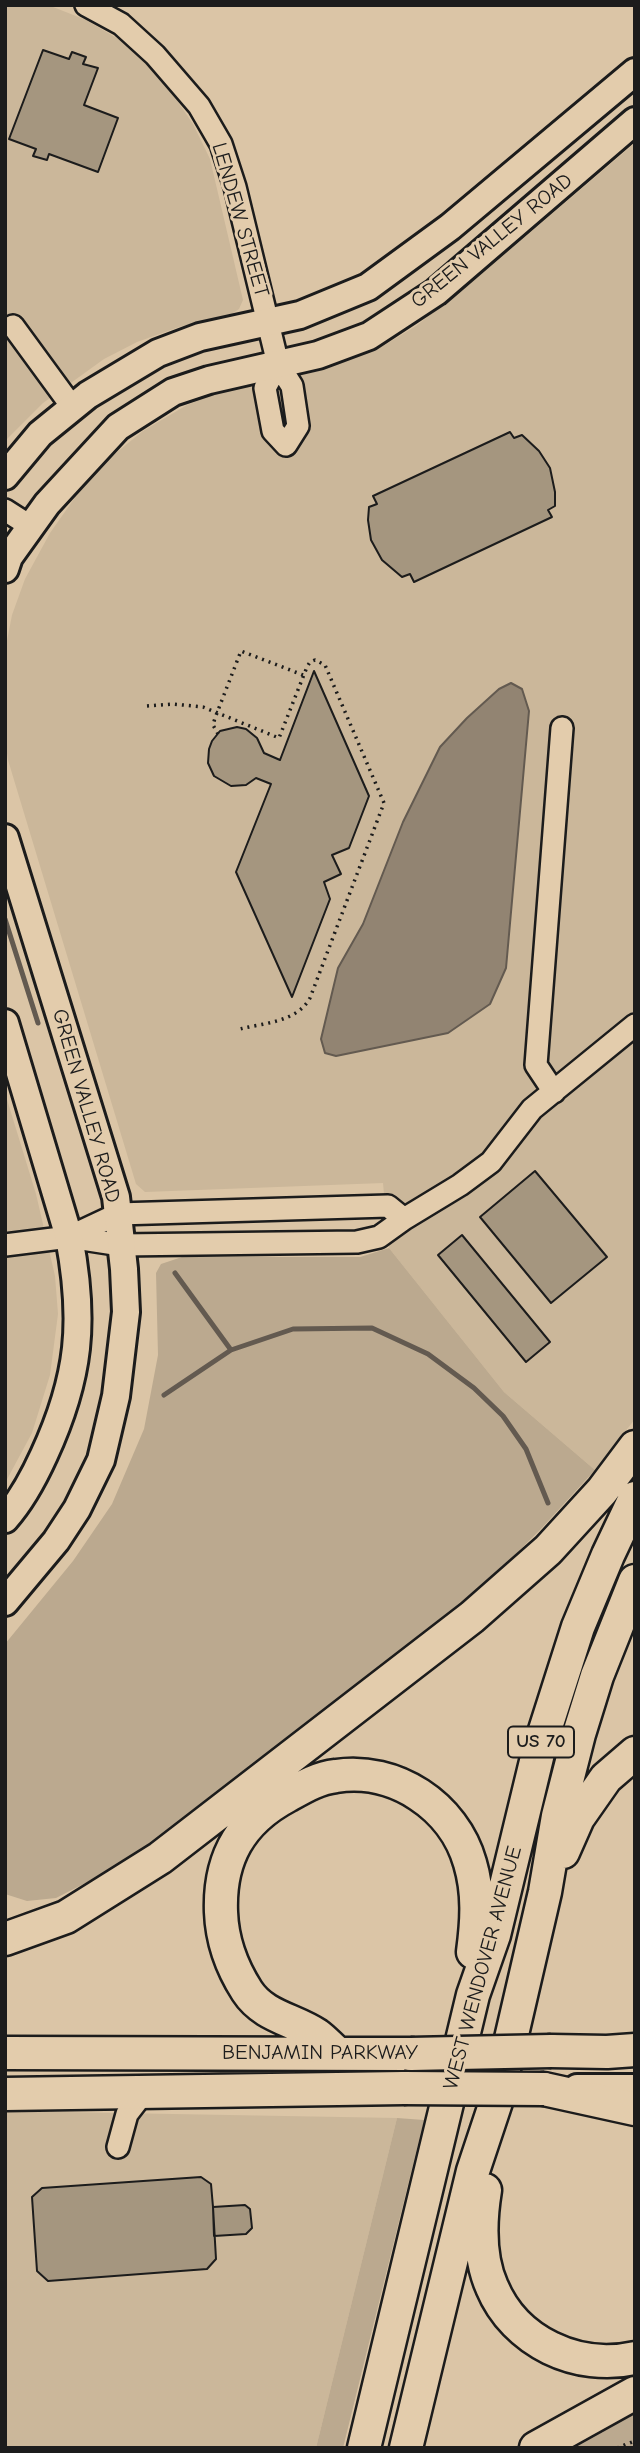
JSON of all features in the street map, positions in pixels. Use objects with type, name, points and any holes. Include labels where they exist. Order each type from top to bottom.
[{"type":"highway","points":[[5,1939],[66,1917],[160,1858],[472,1617],[548,1549],[602,1491],[635,1447]]},
{"type":"highway","name":"WEST WENDOVER AVENUE","points":[[364,2448],[473,1995],[494,1935],[539,1749],[570,1652],[608,1555],[635,1498]]},
{"type":"highway","name":"WEST WENDOVER AVENUE","points":[[405,2448],[473,2171],[497,2099],[545,1892],[558,1816],[579,1734],[597,1676],[635,1581]]},
{"type":"highway","points":[[545,1892],[578,1818],[606,1777],[635,1753]]},
{"type":"highway","points":[[337,2053],[317,2035],[268,2013],[248,1993],[227,1955],[221,1921],[220,1890],[227,1857],[240,1835],[261,1812],[313,1782],[335,1776],[380,1777],[408,1788],[440,1810],[461,1842],[470,1862],[477,1898],[471,1974],[473,1995]]},
{"type":"highway","points":[[5,1914],[30,1916],[61,1911],[114,1887]]},
{"type":"highway","name":"BENJAMIN PARKWAY","points":[[5,2053],[625,2052]]},
{"type":"highway","name":"BENJAMIN PARKWAY","points":[[5,2094],[404,2088],[544,2089]]},
{"type":"highway","points":[[544,2089],[635,2109]]},
{"type":"highway","points":[[497,2099],[481,2231],[491,2284],[501,2305],[510,2318],[528,2334],[571,2357],[601,2362],[635,2358]]},
{"type":"highway","points":[[536,2448],[635,2393]]},
{"type":"main road","name":"GREEN VALLEY ROAD","points":[[5,476],[40,434],[88,396],[158,353],[200,337],[300,315],[368,287],[450,227],[635,72]]},
{"type":"main road","name":"GREEN VALLEY ROAD","points":[[5,569],[9,557],[47,503],[118,428],[173,392],[209,380],[318,355],[369,336],[436,292],[635,121]]},
{"type":"main road","name":"GREEN VALLEY ROAD","points":[[5,838],[116,1197],[126,1312],[116,1396],[101,1460],[77,1509],[55,1541],[5,1602]]},
{"type":"main road","points":[[5,1023],[69,1237],[75,1268],[79,1332],[72,1380],[60,1421],[37,1470],[5,1519]]},
{"type":"main road","name":"BENJAMIN PARKWAY","points":[[544,2089],[635,2088]]},
{"type":"street","name":"LENDEW STREET","points":[[86,5],[121,24],[181,83],[200,106],[221,144],[278,364]]},
{"type":"street","points":[[13,326],[73,408]]},
{"type":"street","points":[[278,364],[265,388],[273,431],[287,454]]},
{"type":"street","points":[[5,510],[30,526]]},
{"type":"street","points":[[554,1092],[537,1065],[562,728]]},
{"type":"street","points":[[5,1245],[69,1237],[121,1245],[357,1242],[379,1237],[491,1162],[532,1109],[635,1025]]},
{"type":"street","points":[[69,1237],[118,1214],[388,1206],[404,1219]]},
{"type":"street","points":[[118,2147],[127,2114],[144,2092]]},
{"type":"path","points":[[218,734],[214,725],[241,650],[303,675]]},
{"type":"path","points":[[147,706],[190,705],[218,712],[279,738],[310,662],[315,660],[325,664],[384,803],[304,1010],[240,1029]]},
{"type":"path","points":[[617,2448],[635,2441]]},
{"type":"shaded area","points":[[5,5],[48,5],[86,20],[120,40],[163,80],[193,124],[210,159],[243,300],[239,309],[227,317],[182,326],[137,342],[104,359],[43,403],[5,441]]},
{"type":"shaded area","points":[[635,143],[635,1419],[595,1470],[504,1392],[389,1248],[383,1183],[145,1192],[136,1184],[8,760],[5,740],[5,651],[12,615],[25,579],[50,533],[81,489],[106,461],[143,431],[187,405],[217,393],[319,371],[383,346],[416,326],[477,278]]},
{"type":"shaded area","points":[[511,683],[522,689],[529,711],[506,968],[490,1004],[448,1033],[336,1056],[325,1053],[321,1039],[338,968],[363,924],[403,822],[440,747],[499,689]]},
{"type":"shaded area","points":[[5,1093],[36,1194],[55,1276],[58,1314],[50,1375],[32,1433],[5,1483]]},
{"type":"shaded area","points":[[389,1248],[504,1392],[595,1470],[540,1530],[459,1610],[295,1739],[113,1869],[56,1898],[27,1901],[5,1894],[5,1644],[73,1561],[112,1504],[144,1429],[158,1355],[156,1273],[161,1264],[182,1257],[360,1257]]},
{"type":"shaded area","points":[[5,2111],[397,2118],[316,2448],[5,2448]]},
{"type":"shaded area","points":[[397,2118],[424,2120],[343,2448],[316,2448]]},
{"type":"shaded area","points":[[635,2410],[635,2448],[559,2448]]},
{"type":"building","points":[[43,50],[69,59],[72,52],[86,57],[83,64],[98,68],[84,105],[118,118],[98,172],[49,154],[47,160],[33,156],[36,149],[9,139]]},
{"type":"building","points":[[510,432],[514,438],[522,435],[539,451],[550,468],[555,492],[555,506],[548,510],[552,517],[414,582],[410,574],[402,577],[382,560],[371,540],[368,520],[369,507],[377,504],[373,496]]},
{"type":"building","points":[[314,671],[369,796],[349,848],[332,855],[341,874],[324,882],[330,899],[292,997],[236,872],[271,784],[256,778],[246,785],[231,786],[214,776],[208,763],[212,741],[220,731],[237,727],[246,729],[257,738],[264,753],[280,760]]},
{"type":"building","points":[[535,1171],[607,1257],[551,1303],[480,1217]]},
{"type":"building","points":[[462,1235],[550,1342],[526,1362],[438,1255]]},
{"type":"building","points":[[201,2177],[211,2184],[213,2207],[216,2259],[207,2269],[48,2281],[37,2271],[32,2197],[42,2188]]},
{"type":"building","points":[[245,2205],[250,2209],[252,2228],[246,2234],[214,2236],[213,2207]]},
{"type":"waterway","points":[[5,919],[38,1023]]},
{"type":"waterway","points":[[175,1273],[231,1350]]},
{"type":"waterway","points":[[164,1395],[231,1350],[293,1329],[372,1328],[428,1354],[474,1388],[503,1416],[526,1449],[548,1503]]}]
